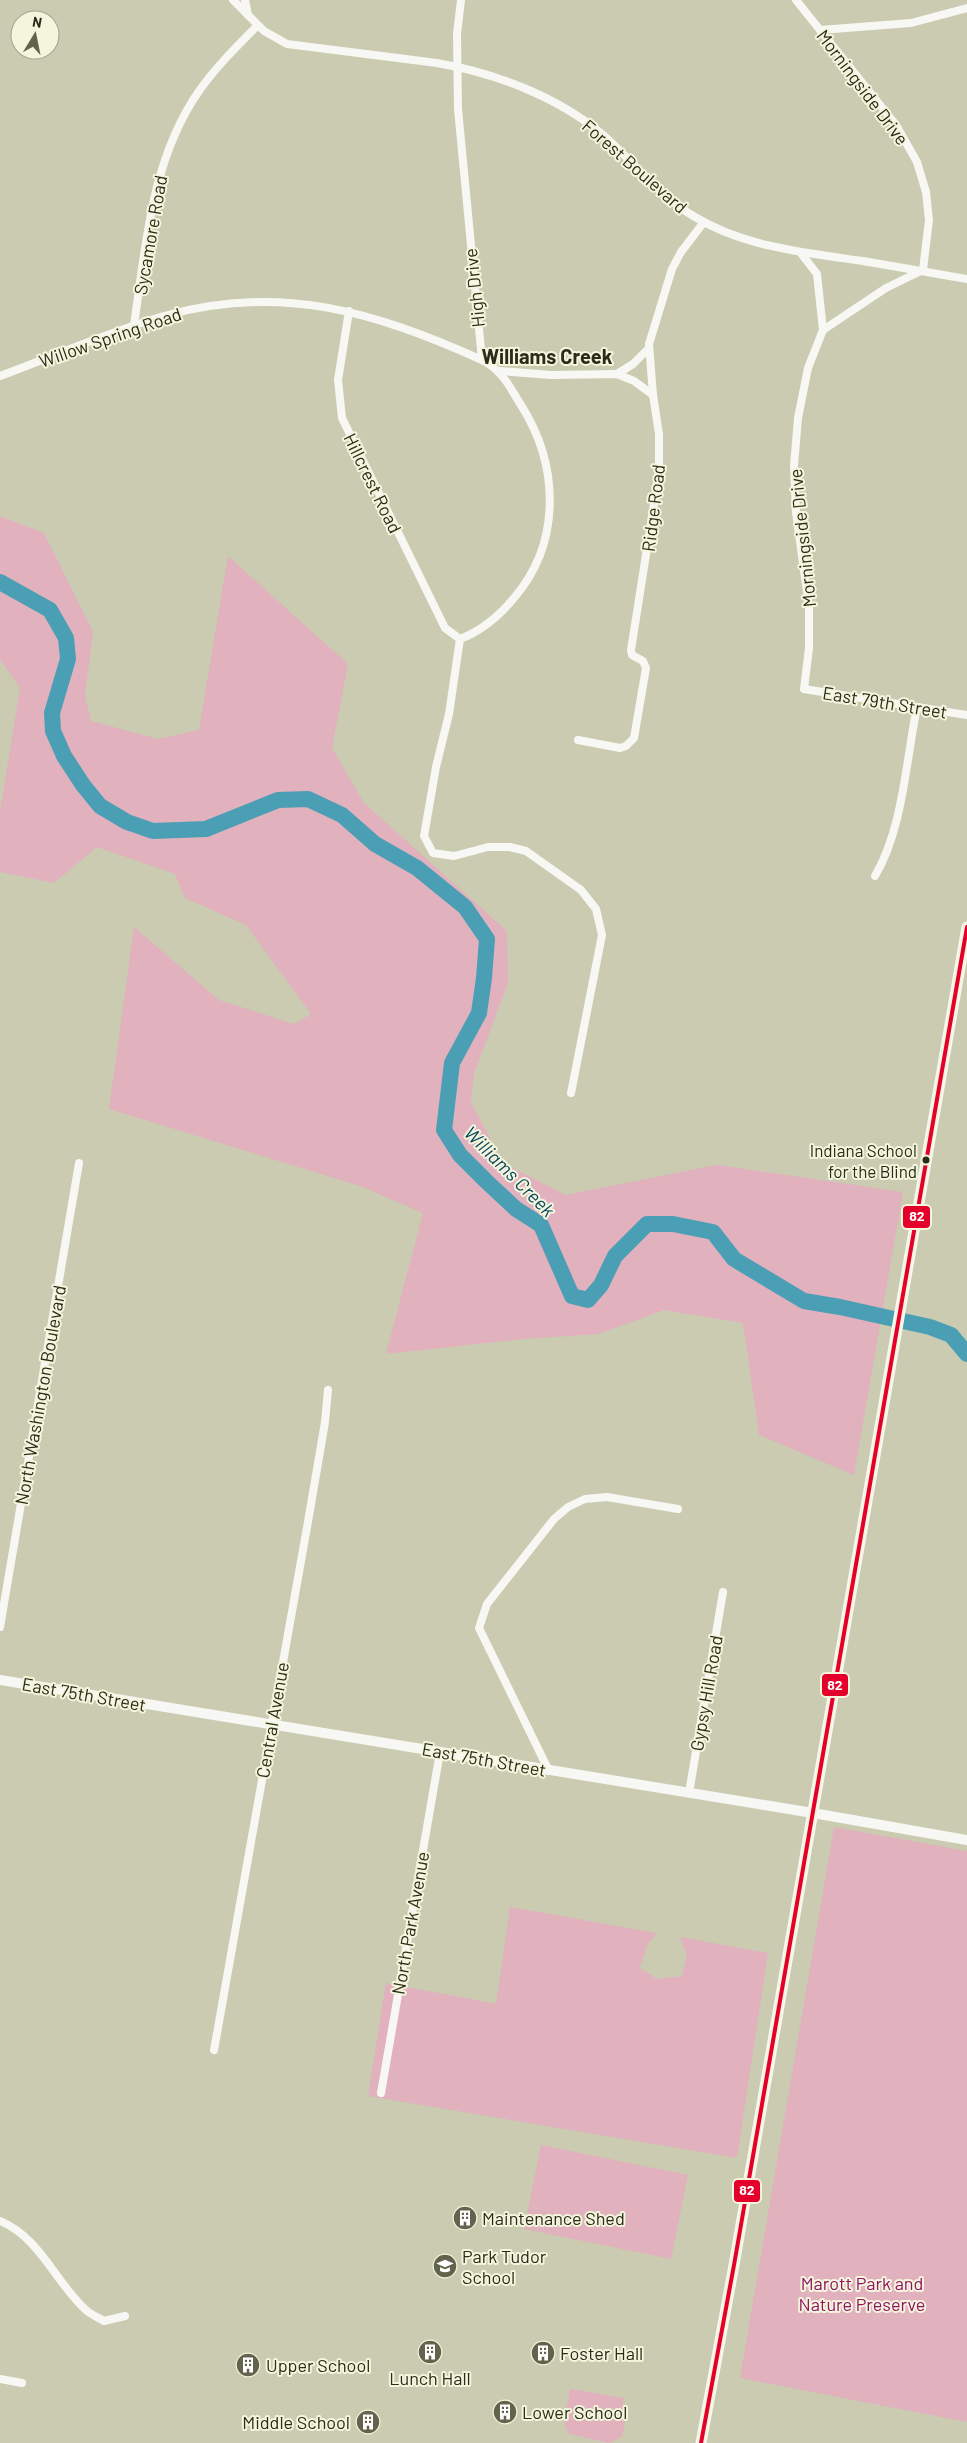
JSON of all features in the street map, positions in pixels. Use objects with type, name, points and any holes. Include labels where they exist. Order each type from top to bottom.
[{"type":"main road","points":[[701,2443],[967,927]]},
{"type":"street","name":"Forest Boulevard","points":[[233,0],[258,26],[280,40],[295,46],[458,67],[518,86],[574,114],[600,133],[674,202],[717,229],[800,252],[923,270],[967,279]]},
{"type":"street","points":[[245,0],[248,17]]},
{"type":"street","name":"High Drive","points":[[461,0],[457,34],[459,122],[482,360]]},
{"type":"street","name":"Morningside Drive","points":[[796,0],[896,125],[917,162],[924,186],[929,220],[923,270]]},
{"type":"street","points":[[820,30],[911,23],[967,8]]},
{"type":"street","name":"Sycamore Road","points":[[134,325],[153,200],[171,143],[198,92],[226,58],[258,26]]},
{"type":"street","name":"Ridge Road","points":[[578,740],[620,748],[626,746],[634,738],[646,668],[643,661],[632,655],[631,650],[659,472],[659,434],[648,349],[654,322],[672,269],[681,252],[704,222]]},
{"type":"street","name":"Morningside Drive","points":[[800,252],[817,274],[822,330],[806,376],[795,445],[796,506],[807,581],[809,615],[809,648],[804,689]]},
{"type":"street","points":[[822,330],[886,288],[923,270]]},
{"type":"street","name":"Willow Spring Road","points":[[0,376],[134,325],[180,312],[226,304],[289,303],[349,311],[408,328],[482,360]]},
{"type":"street","name":"Hillcrest Road","points":[[349,311],[338,380],[342,418],[445,628],[460,640]]},
{"type":"street","points":[[616,374],[633,364],[648,349]]},
{"type":"street","points":[[482,360],[500,371],[551,375],[616,374],[634,382],[653,395]]},
{"type":"street","points":[[500,371],[531,422],[543,449],[550,490],[549,519],[537,562],[516,596],[493,619],[460,640],[449,714],[436,767],[424,836],[433,853],[454,856],[488,847],[510,847],[526,851],[582,890],[596,909],[602,934],[571,1093]]},
{"type":"street","name":"East 79th Street","points":[[804,689],[967,715]]},
{"type":"street","points":[[876,876],[888,853],[895,831],[917,707]]},
{"type":"street","name":"North Washington Boulevard","points":[[0,1627],[79,1163]]},
{"type":"street","name":"Central Avenue","points":[[214,2050],[309,1516],[325,1422],[328,1390]]},
{"type":"street","points":[[549,1771],[479,1628],[488,1604],[554,1519],[571,1505],[585,1499],[608,1498],[678,1509]]},
{"type":"street","name":"Gypsy Hill Road","points":[[689,1793],[723,1592]]},
{"type":"street","name":"East 75th Street","points":[[0,1680],[222,1717],[271,1723],[964,1840]]},
{"type":"street","name":"North Park Avenue","points":[[381,2093],[440,1752]]},
{"type":"street","points":[[0,2221],[19,2232],[44,2257],[88,2311],[104,2321],[125,2316]]},
{"type":"street","points":[[0,2379],[22,2383]]},
{"type":"green space","points":[[0,516],[44,533],[93,632],[85,696],[91,721],[158,739],[199,730],[228,556],[348,664],[332,748],[364,803],[507,931],[508,983],[474,1074],[471,1102],[503,1163],[566,1195],[717,1165],[903,1192],[854,1475],[759,1435],[743,1323],[664,1310],[599,1334],[524,1339],[386,1354],[423,1213],[360,1186],[109,1109],[134,927],[219,1000],[294,1024],[311,1014],[246,925],[185,898],[175,874],[97,847],[54,883],[0,872],[0,812],[20,688],[0,660]]},
{"type":"green space","name":"Marott Park and Nature Preserve","points":[[834,1827],[967,1851],[967,2422],[740,2378]]},
{"type":"green space","points":[[510,1907],[657,1933],[647,1945],[640,1968],[657,1979],[682,1976],[687,1956],[680,1937],[768,1953],[737,2158],[368,2096],[386,1983],[496,2004]]},
{"type":"green space","points":[[541,2145],[688,2175],[671,2259],[524,2229]]},
{"type":"green space","points":[[570,2389],[624,2398],[622,2407],[627,2409],[622,2437],[609,2443],[569,2434],[564,2424]]},
{"type":"waterway","name":"Williams Creek","points":[[0,582],[50,610],[66,638],[68,659],[52,713],[53,731],[64,756],[83,785],[100,806],[127,822],[153,831],[206,829],[278,800],[308,799],[342,815],[375,844],[417,868],[465,907],[487,939],[484,978],[479,1013],[452,1063],[444,1130],[460,1155],[486,1181],[516,1209],[541,1225],[572,1296],[588,1300],[601,1285],[615,1256],[647,1224],[673,1224],[713,1232],[734,1259],[804,1301],[930,1327],[951,1335],[967,1354]]},
{"type":"transit line","name":"82","points":[[701,2443],[734,2265],[967,927]]},
{"type":"place","name":"Indiana School for the Blind","points":[[926,1160]]},
{"type":"place","name":"Maintenance Shed","points":[[465,2218]]},
{"type":"place","name":"Park Tudor School","points":[[445,2266]]},
{"type":"place","name":"Lunch Hall","points":[[430,2352]]},
{"type":"place","name":"Foster Hall","points":[[543,2353]]},
{"type":"place","name":"Upper School","points":[[248,2365]]},
{"type":"place","name":"Lower School","points":[[505,2412]]},
{"type":"place","name":"Middle School","points":[[368,2422]]},
{"type":"district","name":"Williams Creek","points":[[547,356]]}]
